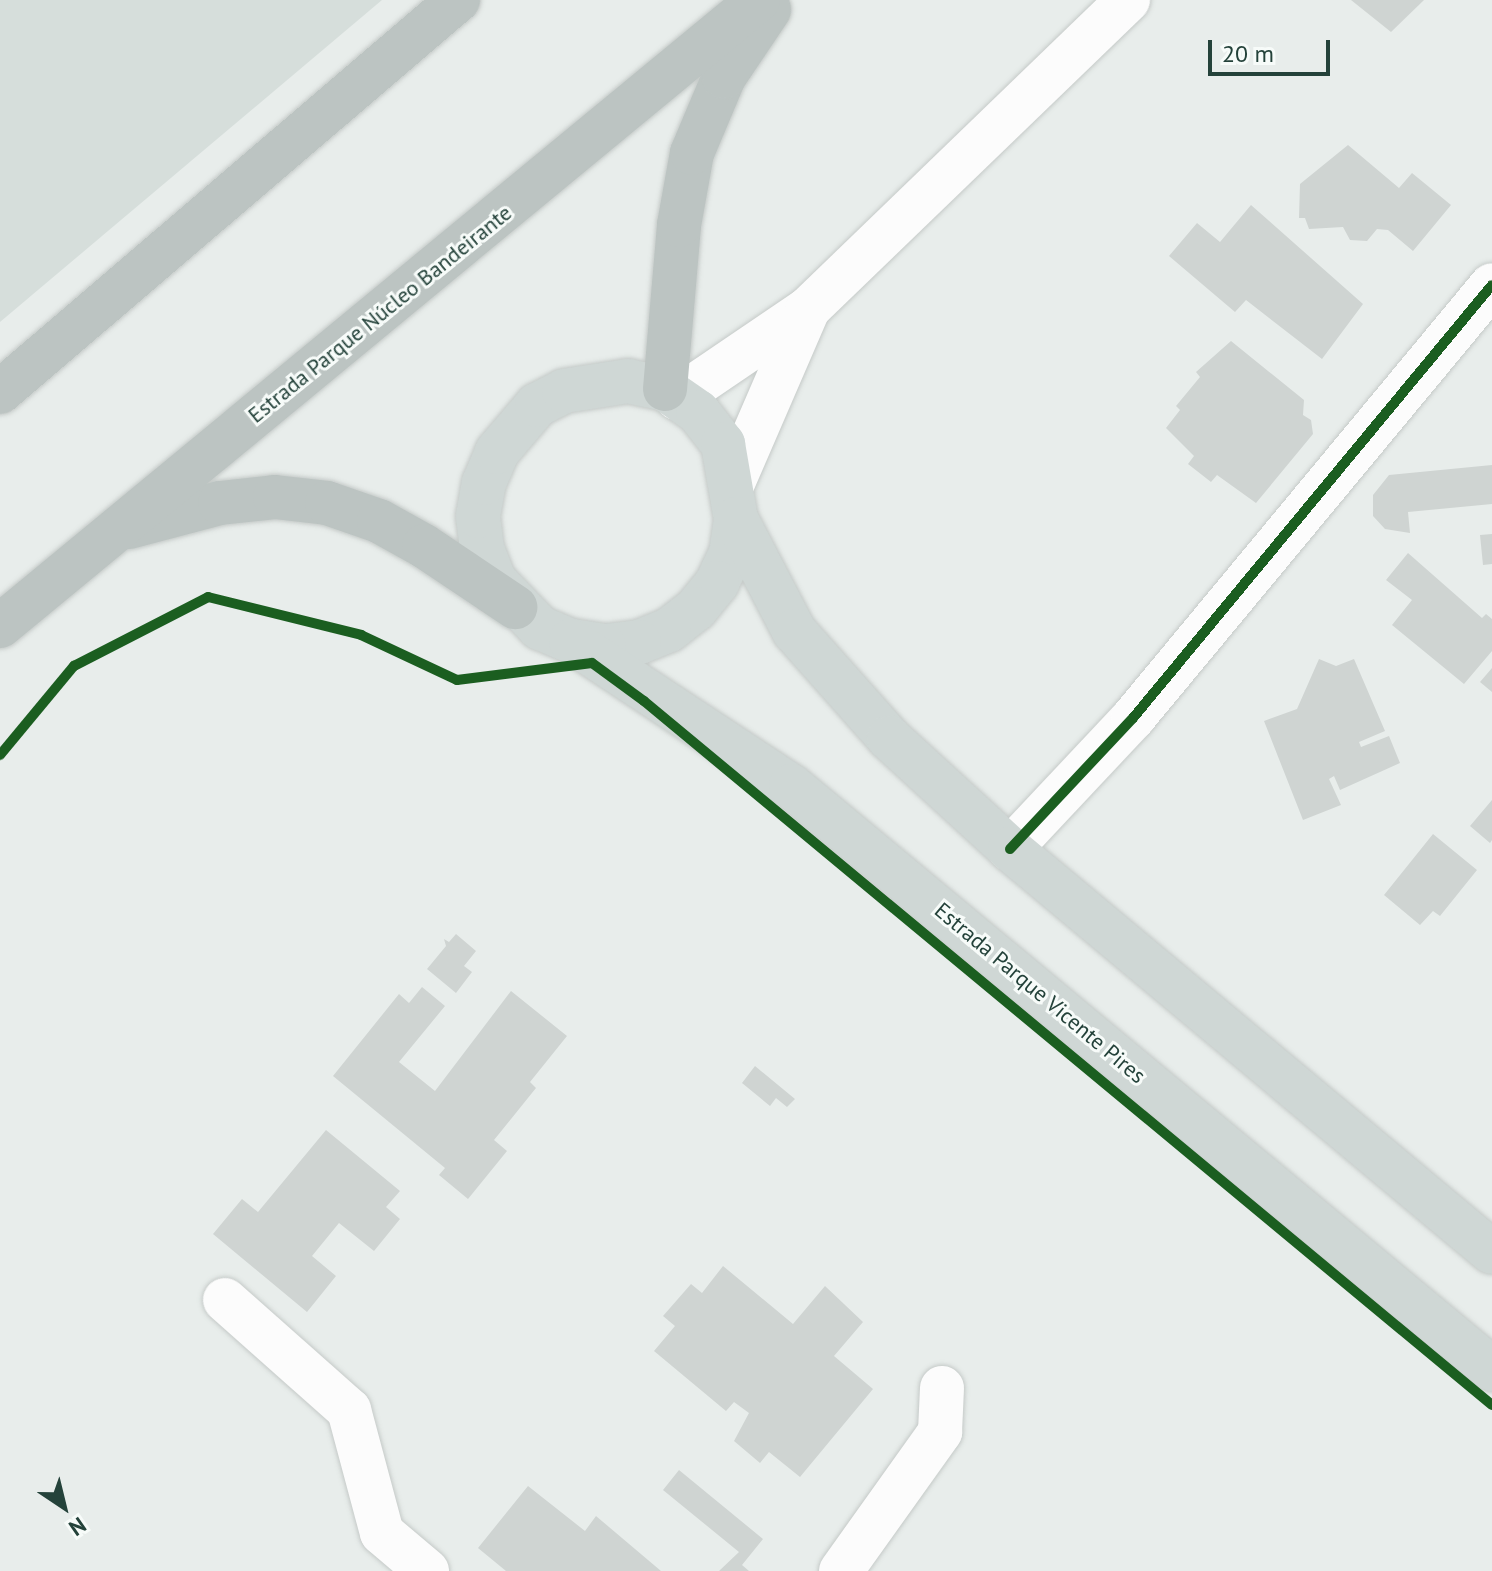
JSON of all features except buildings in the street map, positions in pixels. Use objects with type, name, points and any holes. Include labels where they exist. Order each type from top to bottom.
[{"type":"highway","points":[[0,392],[458,0]]},
{"type":"highway","name":"Estrada Parque Núcleo Bandeirante","points":[[0,626],[111,531],[313,372],[758,0]]},
{"type":"highway","points":[[671,394],[679,225],[692,153],[724,77],[776,0]]},
{"type":"highway","points":[[111,531],[220,503],[275,497],[327,503],[379,521],[424,546],[515,607]]},
{"type":"main road","name":"Estrada Parque Vicente Pires","points":[[571,641],[627,643],[669,630],[696,609],[717,583],[731,553],[734,502],[723,444],[698,412],[671,394],[628,381],[564,391],[537,405],[497,452],[484,483],[480,527],[494,580],[515,607],[540,628],[571,641],[791,786],[1492,1369]]},
{"type":"main road","name":"Estrada Parque Vicente Pires","points":[[734,502],[794,631],[889,738],[1010,849],[1492,1252]]},
{"type":"street","points":[[671,394],[808,309],[1128,0]]},
{"type":"street","points":[[1010,849],[1133,718],[1492,285]]},
{"type":"street","points":[[734,502],[808,309]]},
{"type":"street","points":[[225,1300],[349,1410],[382,1533],[427,1571]]},
{"type":"street","points":[[841,1571],[940,1432],[942,1388]]},
{"type":"shaded area","points":[[0,0],[382,0],[0,322]]},
{"type":"cycle path","points":[[1010,849],[1133,718],[1492,285]]},
{"type":"cycle path","points":[[0,755],[74,666],[208,597],[361,635],[457,680],[592,663],[644,701],[1492,1405]]}]
